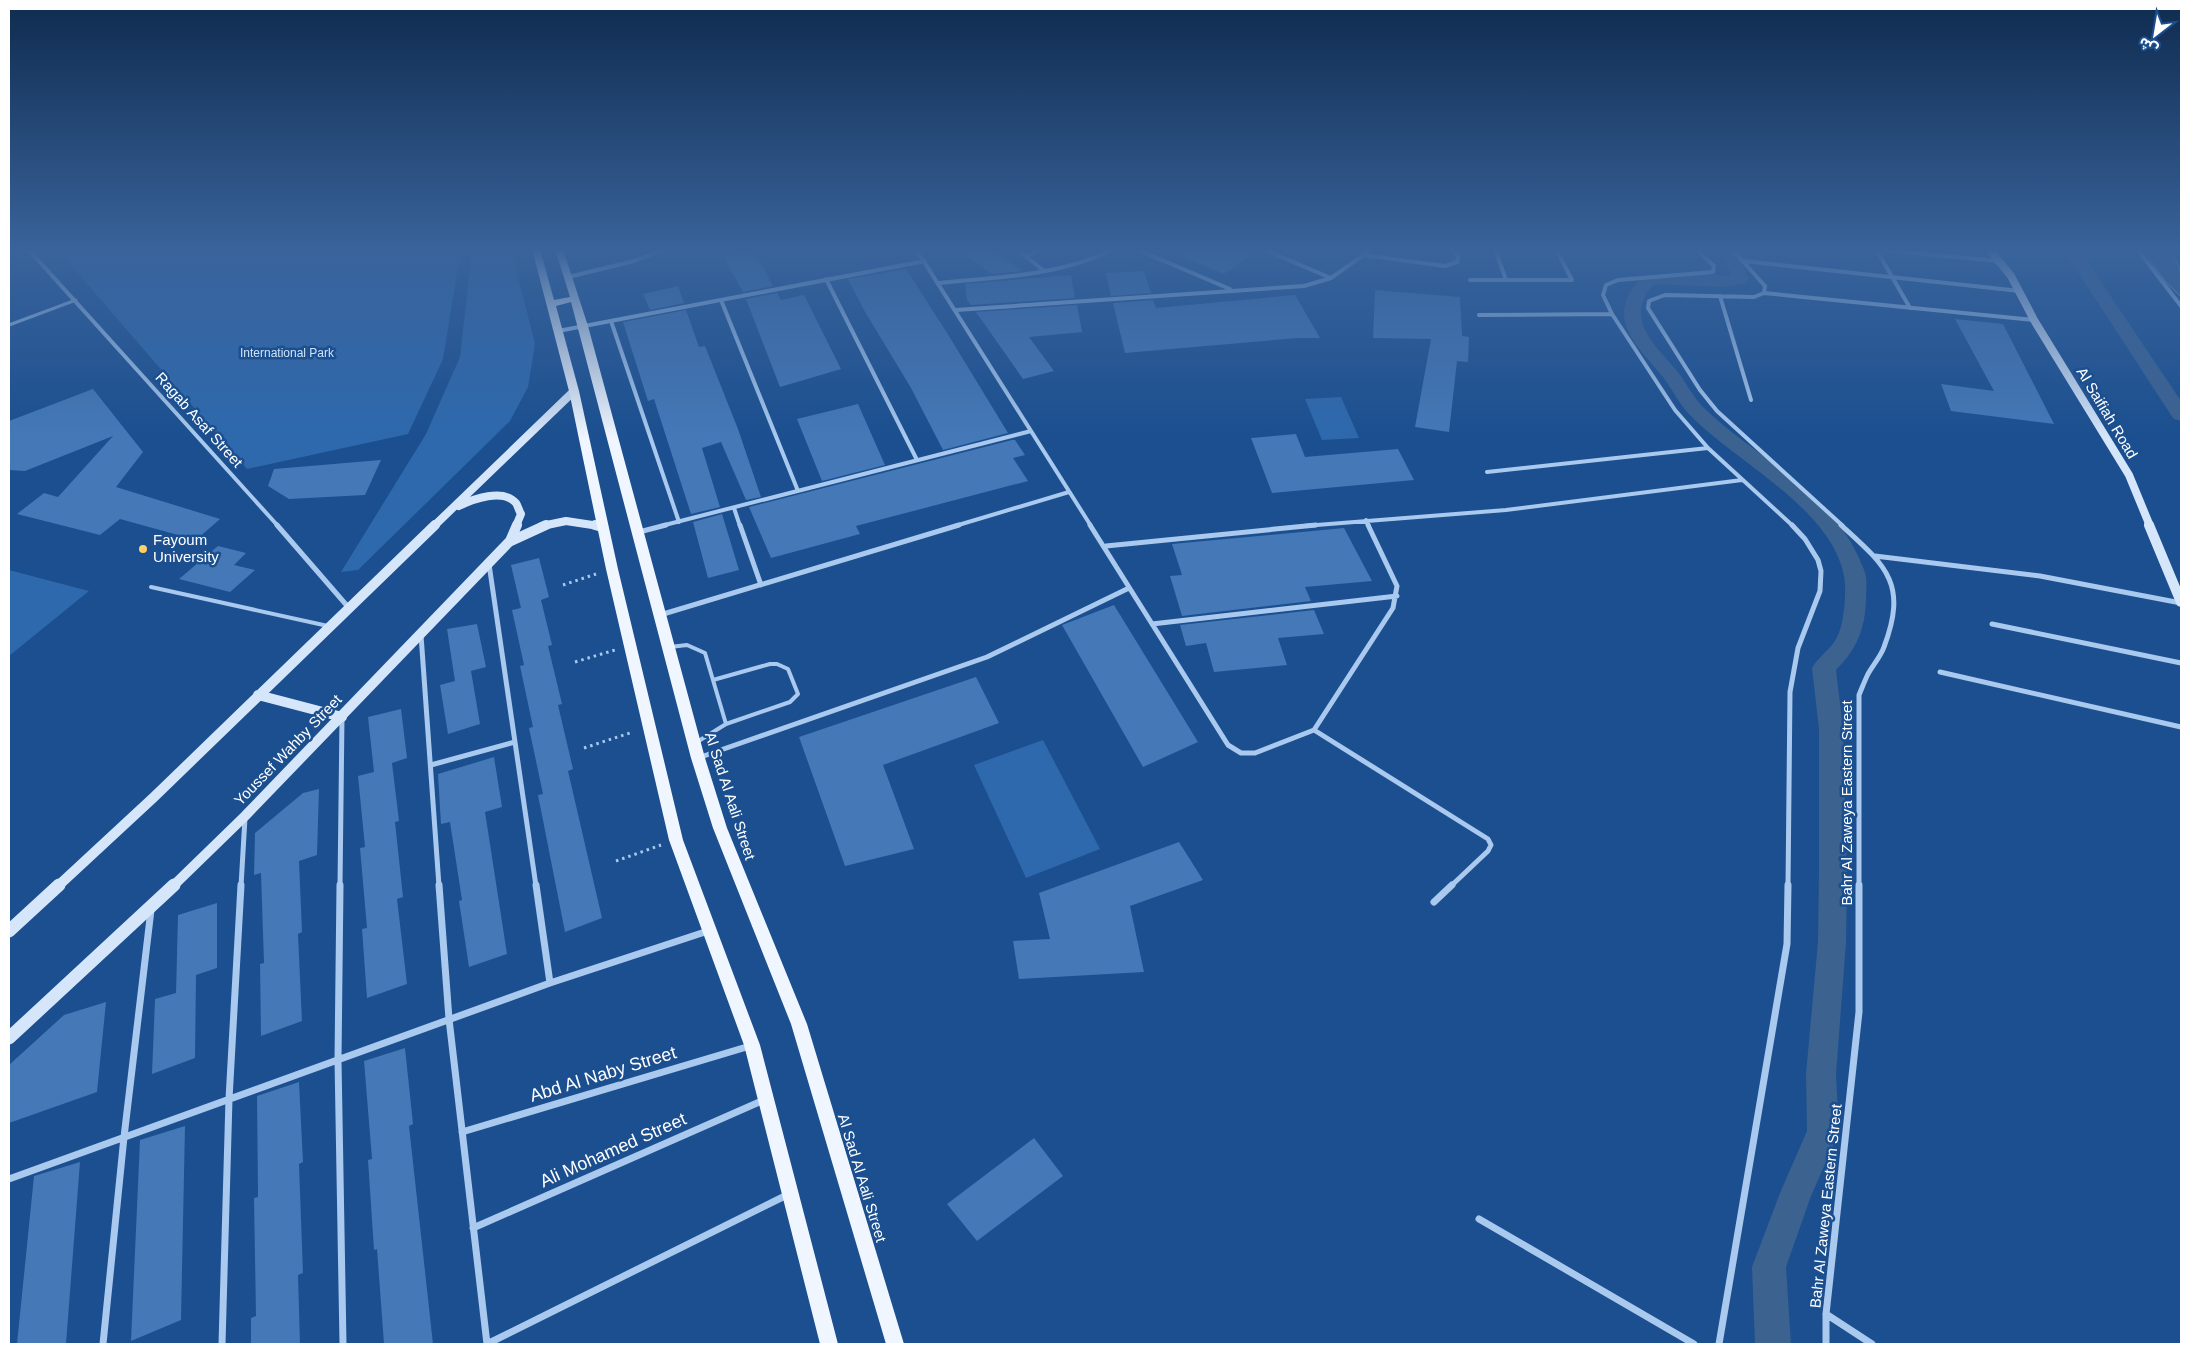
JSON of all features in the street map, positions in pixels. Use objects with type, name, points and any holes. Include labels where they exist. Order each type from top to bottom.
[{"type":"main road","points":[[552,312],[574,391],[629,646],[676,840],[752,1045],[829,1344]]},
{"type":"main road","name":"Al Sad Al Aali Street","points":[[579,312],[698,758],[720,828],[799,1024],[895,1344]]},
{"type":"main road","name":"Al Saifiah Road","points":[[2030,312],[2129,475],[2181,603]]},
{"type":"main road","points":[[9,930],[154,796],[574,391]]},
{"type":"main road","points":[[444,515],[477,498],[499,496],[508,498],[520,507],[521,514],[509,542]]},
{"type":"main road","name":"Youssef Wahby Street","points":[[9,1038],[152,906],[245,816],[509,542],[526,531],[554,523],[587,522],[602,527]]},
{"type":"main road","points":[[258,695],[342,717]]},
{"type":"street","name":"Ragab Asaf Street","points":[[87,312],[349,608]]},
{"type":"street","points":[[557,331],[657,312]]},
{"type":"street","points":[[726,312],[798,491]]},
{"type":"street","points":[[842,312],[917,460]]},
{"type":"street","points":[[957,312],[1069,492],[1106,546],[1129,588],[1228,745],[1241,752],[1255,753],[1314,730],[1393,608],[1397,596],[1397,586],[1366,520]]},
{"type":"street","name":"Bahr Al Zaweya Eastern Street","points":[[1651,312],[1700,390],[1717,411],[1875,556],[1890,578],[1896,601],[1884,648],[1868,674],[1859,695],[1859,1012],[1826,1314],[1826,1344]]},
{"type":"street","points":[[1725,312],[1751,400]]},
{"type":"street","name":"Bahr Al Zaweya Eastern Street","points":[[1953,312],[2034,320]]},
{"type":"street","points":[[1479,315],[1612,314],[1654,375],[1674,410],[1708,448],[1805,539],[1818,560],[1822,581],[1793,670],[1790,692],[1787,944],[1719,1344]]},
{"type":"street","points":[[611,321],[679,522]]},
{"type":"street","points":[[639,532],[1031,430]]},
{"type":"street","points":[[1487,472],[1708,448]]},
{"type":"street","points":[[1106,546],[1366,520],[1506,510],[1742,480]]},
{"type":"street","points":[[660,615],[1069,492]]},
{"type":"street","points":[[734,508],[761,585]]},
{"type":"street","points":[[1875,556],[2040,576],[2181,603]]},
{"type":"street","points":[[488,564],[550,983]]},
{"type":"street","points":[[698,758],[935,678],[987,657],[1129,588]]},
{"type":"street","points":[[1152,624],[1397,596]]},
{"type":"street","points":[[1992,624],[2181,662]]},
{"type":"street","points":[[421,635],[449,1019],[487,1344],[789,1194]]},
{"type":"street","points":[[1940,672],[2181,727]]},
{"type":"street","points":[[342,717],[338,1060],[343,1344]]},
{"type":"street","points":[[1314,730],[1488,839],[1491,845],[1488,851],[1434,902]]},
{"type":"street","points":[[430,765],[515,742]]},
{"type":"street","points":[[222,1344],[229,1099],[245,816]]},
{"type":"street","points":[[103,1344],[124,1137],[152,906]]},
{"type":"street","points":[[9,1179],[550,983],[710,930]]},
{"type":"street","name":"Abd Al Naby Street","points":[[462,1132],[752,1045]]},
{"type":"street","name":"Ali Mohamed Street","points":[[473,1228],[766,1100]]},
{"type":"street","points":[[1479,1219],[1694,1344]]},
{"type":"street","points":[[1826,1314],[1872,1344]]},
{"type":"lane","points":[[9,325],[43,312]]},
{"type":"lane","points":[[151,587],[330,626]]},
{"type":"lane","points":[[668,647],[687,645],[702,650],[707,657],[726,724]]},
{"type":"lane","points":[[695,744],[726,724],[790,702],[797,698],[799,691],[788,669],[777,664],[770,664],[714,680]]},
{"type":"path","points":[[563,585],[612,569]]},
{"type":"path","points":[[575,662],[629,646]]},
{"type":"path","points":[[584,748],[648,728]]},
{"type":"path","points":[[616,861],[676,840]]},
{"type":"green space","name":"International Park","points":[[112,312],[451,312],[443,359],[408,434],[247,469]]},
{"type":"green space","points":[[465,312],[527,312],[535,344],[528,387],[510,421],[358,570],[341,572],[426,434],[460,357]]},
{"type":"green space","points":[[1341,397],[1359,438],[1322,440],[1305,399]]},
{"type":"green space","points":[[9,570],[89,591],[9,656]]},
{"type":"green space","points":[[1043,740],[1100,849],[1026,878],[974,765]]},
{"type":"building","points":[[675,312],[687,312],[699,347],[705,346],[738,429],[761,497],[746,500],[721,442],[702,448],[720,507],[691,514],[654,399],[648,401],[623,322]]},
{"type":"building","points":[[751,312],[813,312],[841,369],[780,387]]},
{"type":"building","points":[[865,312],[934,312],[1008,433],[943,450],[911,388]]},
{"type":"building","points":[[976,312],[1078,312],[1082,332],[1029,337],[1054,371],[1023,379]]},
{"type":"building","points":[[1115,312],[1305,312],[1320,338],[1297,338],[1125,353]]},
{"type":"building","points":[[1374,312],[1461,312],[1462,336],[1469,337],[1468,362],[1457,361],[1449,432],[1415,427],[1431,339],[1373,338]]},
{"type":"building","points":[[1955,319],[2003,324],[2054,424],[1951,411],[1941,384],[1994,391]]},
{"type":"building","points":[[93,389],[143,452],[116,487],[220,519],[196,540],[120,519],[100,535],[17,514],[44,493],[58,497],[113,436],[25,471],[9,470],[9,421]]},
{"type":"building","points":[[858,404],[885,465],[822,481],[797,419]]},
{"type":"building","points":[[1296,434],[1305,457],[1398,449],[1414,480],[1272,493],[1251,438]]},
{"type":"building","points":[[1015,440],[1025,455],[1013,458],[1028,481],[856,526],[860,534],[771,558],[749,507]]},
{"type":"building","points":[[381,460],[365,495],[289,499],[268,486],[274,469]]},
{"type":"building","points":[[722,514],[739,570],[708,578],[693,522]]},
{"type":"building","points":[[1344,528],[1372,581],[1305,587],[1311,601],[1182,616],[1170,576],[1182,575],[1172,544]]},
{"type":"building","points":[[218,546],[246,553],[234,565],[255,570],[230,592],[179,579]]},
{"type":"building","points":[[539,558],[549,597],[541,600],[552,645],[548,646],[562,704],[558,705],[573,769],[568,771],[602,918],[565,932],[538,795],[543,794],[529,728],[533,727],[520,666],[524,665],[512,610],[521,608],[511,565]]},
{"type":"building","points":[[1114,605],[1198,742],[1143,767],[1062,625]]},
{"type":"building","points":[[1314,610],[1324,634],[1278,638],[1287,665],[1214,672],[1206,643],[1186,646],[1180,625]]},
{"type":"building","points":[[477,624],[486,667],[471,671],[480,724],[448,734],[440,685],[455,681],[447,629]]},
{"type":"building","points":[[976,677],[999,723],[883,765],[914,849],[845,866],[799,737]]},
{"type":"building","points":[[401,709],[407,758],[392,763],[399,821],[395,822],[403,897],[397,899],[407,984],[367,998],[362,929],[367,928],[360,848],[365,847],[358,776],[374,772],[368,717]]},
{"type":"building","points":[[494,757],[502,807],[485,812],[507,954],[469,967],[459,901],[462,900],[450,822],[441,824],[438,774]]},
{"type":"building","points":[[319,789],[317,855],[299,861],[302,932],[298,934],[302,1021],[261,1036],[260,964],[264,963],[261,873],[254,875],[255,833],[303,793]]},
{"type":"building","points":[[1179,842],[1203,880],[1130,906],[1144,972],[1019,979],[1013,941],[1050,939],[1039,893]]},
{"type":"building","points":[[217,903],[217,968],[196,975],[195,1058],[152,1074],[155,999],[176,993],[178,915]]},
{"type":"building","points":[[106,1002],[97,1092],[9,1123],[9,1065],[64,1015]]},
{"type":"building","points":[[405,1048],[413,1124],[409,1126],[433,1344],[384,1344],[377,1249],[374,1250],[368,1160],[372,1159],[364,1061]]},
{"type":"building","points":[[299,1082],[303,1162],[299,1164],[303,1273],[298,1275],[300,1344],[251,1344],[251,1318],[256,1316],[254,1198],[258,1197],[257,1096]]},
{"type":"building","points":[[185,1126],[181,1320],[131,1341],[140,1140]]},
{"type":"building","points":[[1034,1138],[1063,1176],[977,1241],[947,1204]]},
{"type":"building","points":[[80,1162],[66,1344],[17,1344],[34,1176]]},
{"type":"waterway","points":[[1633,312],[1633,321],[1638,336],[1670,374],[1699,414],[1787,484],[1809,503],[1827,524],[1843,547],[1854,572],[1856,582],[1852,630],[1840,651],[1824,668],[1831,729],[1833,871],[1832,942],[1821,1074],[1823,1132],[1796,1193],[1769,1267],[1773,1344]]},
{"type":"waterway","points":[[2113,312],[2181,415]]},
{"type":"place","name":"Fayoum University","points":[[143,549]]}]
